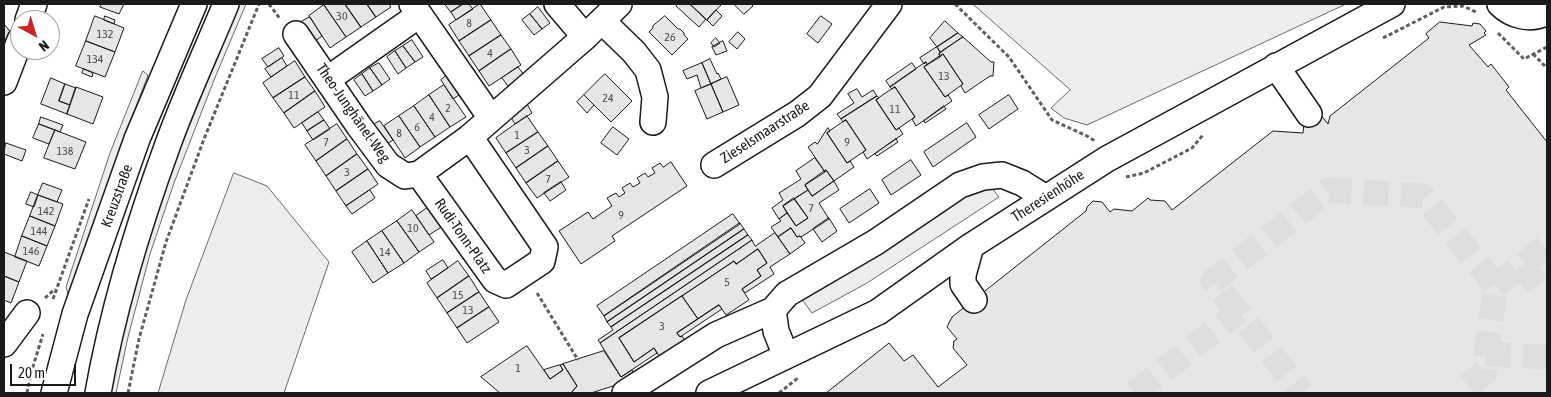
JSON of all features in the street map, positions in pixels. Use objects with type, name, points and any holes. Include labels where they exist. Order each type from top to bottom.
[{"type":"street","name":"Kreuzstraße","points":[[54,393],[75,314],[131,158],[194,4]]},
{"type":"street","name":"Kreuzstraße","points":[[98,393],[127,264],[168,143],[226,4]]},
{"type":"street","points":[[556,4],[602,21],[634,52],[648,70],[655,97],[653,122]]},
{"type":"street","name":"Zieselsmaarstraße","points":[[714,165],[797,114],[820,96],[889,4]]},
{"type":"street","name":"Theresienhöhe","points":[[708,393],[878,312],[971,246],[1107,159],[1392,4]]},
{"type":"street","points":[[328,79],[415,9],[491,118]]},
{"type":"street","points":[[1490,10],[1505,9],[1517,15],[1546,19]]},
{"type":"street","points":[[419,174],[470,137],[602,21]]},
{"type":"street","name":"Theo-Junghänel-Weg","points":[[296,34],[388,165],[405,176],[419,174]]},
{"type":"street","points":[[4,82],[12,60]]},
{"type":"street","points":[[1276,66],[1309,114]]},
{"type":"street","name":"Rudi-Tonn-Platz","points":[[419,174],[495,280],[506,285],[542,261],[545,246],[470,137]]},
{"type":"street","points":[[625,393],[716,335],[773,310],[787,294],[876,242],[960,186],[983,177],[1002,175],[1022,183],[1046,198]]},
{"type":"street","points":[[924,280],[936,282],[969,304],[963,284],[963,275],[971,246]]},
{"type":"street","points":[[773,310],[776,331],[786,356]]},
{"type":"street","points":[[4,344],[27,313]]},
{"type":"path","points":[[128,393],[139,339],[166,242],[204,140],[259,4]]},
{"type":"path","points":[[955,4],[1009,57],[1052,120],[1094,140]]},
{"type":"path","points":[[1375,42],[1444,7],[1463,6],[1490,10]]},
{"type":"path","points":[[1497,31],[1524,59],[1547,47]]},
{"type":"path","points":[[1533,54],[1547,68]]},
{"type":"path","points":[[1119,179],[1144,173],[1192,148],[1207,130]]},
{"type":"path","points":[[525,273],[578,360]]},
{"type":"path","points":[[779,393],[801,376]]},
{"type":"shaded area","points":[[236,4],[246,4],[174,183],[150,254],[128,337],[116,393],[108,393],[133,285],[180,143]]},
{"type":"shaded area","points":[[973,4],[1346,4],[1087,125],[1064,118],[1051,108],[1070,90]]},
{"type":"shaded area","points":[[143,71],[148,75],[117,158],[70,299],[66,287],[110,153]]},
{"type":"shaded area","points":[[234,173],[267,186],[329,262],[284,393],[158,393],[186,300]]},
{"type":"shaded area","points":[[991,187],[999,197],[867,283],[812,313],[801,298],[968,195]]},
{"type":"building","points":[[102,4],[124,4],[119,14],[100,7]]},
{"type":"building","points":[[345,4],[361,27],[346,37],[324,5]]},
{"type":"building","points":[[345,4],[367,4],[376,17],[361,27]]},
{"type":"building","points":[[367,4],[389,4],[391,7],[376,17]]},
{"type":"building","points":[[445,4],[463,4],[451,12]]},
{"type":"building","points":[[463,4],[469,4],[473,9],[456,20],[451,12]]},
{"type":"building","points":[[480,4],[491,20],[459,41],[449,25]]},
{"type":"building","points":[[678,4],[690,4],[706,19],[699,27],[676,6]]},
{"type":"building","points":[[690,4],[722,4],[707,20]]},
{"type":"building","points":[[734,4],[751,4],[753,6],[744,14]]},
{"type":"building","points":[[324,5],[346,37],[330,48],[309,16]]},
{"type":"building","points":[[538,7],[550,23],[542,29],[530,14]]},
{"type":"building","points":[[716,10],[722,16],[713,26],[707,20]]},
{"type":"building","points":[[530,14],[542,29],[534,35],[522,20]]},
{"type":"building","points":[[95,16],[124,28],[115,52],[86,41]]},
{"type":"building","points":[[105,16],[115,20],[114,24],[104,20]]},
{"type":"building","points":[[665,16],[688,39],[672,55],[649,32]]},
{"type":"building","points":[[821,16],[832,24],[818,43],[807,34]]},
{"type":"building","points":[[310,17],[322,36],[314,42],[301,22]]},
{"type":"building","points":[[491,20],[501,35],[469,56],[459,41]]},
{"type":"building","points":[[945,21],[958,33],[937,47],[930,38]]},
{"type":"building","points":[[1440,22],[1472,26],[1473,23],[1480,24],[1486,31],[1484,33],[1486,35],[1469,45],[1488,67],[1491,64],[1509,87],[1506,90],[1547,142],[1547,393],[826,393],[889,343],[904,361],[913,355],[938,387],[967,365],[953,348],[954,341],[957,339],[947,327],[952,317],[1086,211],[1093,201],[1102,202],[1110,212],[1114,209],[1132,211],[1148,198],[1150,200],[1165,201],[1172,210],[1273,131],[1303,133],[1304,123],[1316,109],[1328,124],[1330,116],[1429,38],[1426,34]]},
{"type":"building","points":[[4,24],[10,32],[10,36],[4,41]]},
{"type":"building","points":[[738,32],[745,39],[737,49],[729,42]]},
{"type":"building","points":[[958,33],[963,37],[940,52],[937,47]]},
{"type":"building","points":[[501,35],[511,49],[479,71],[469,56]]},
{"type":"building","points":[[963,37],[991,62],[994,62],[993,76],[990,76],[965,93],[961,86],[963,84],[943,54],[940,57],[939,54]]},
{"type":"building","points":[[716,38],[720,43],[714,47],[711,43]]},
{"type":"building","points":[[412,40],[423,57],[415,62],[403,46]]},
{"type":"building","points":[[86,41],[115,52],[105,77],[76,66]]},
{"type":"building","points":[[723,41],[727,51],[716,55],[712,47]]},
{"type":"building","points":[[403,46],[415,62],[406,68],[395,51]]},
{"type":"building","points":[[937,47],[940,57],[927,65],[926,62],[924,64],[920,58]]},
{"type":"building","points":[[279,48],[284,56],[268,67],[262,59]]},
{"type":"building","points":[[511,49],[521,65],[489,86],[479,71]]},
{"type":"building","points":[[395,51],[406,68],[398,74],[387,57]]},
{"type":"building","points":[[943,54],[963,84],[945,97],[924,67]]},
{"type":"building","points":[[282,58],[287,66],[271,77],[265,69]]},
{"type":"building","points":[[710,59],[721,79],[711,84],[702,63]]},
{"type":"building","points":[[295,61],[305,77],[273,98],[263,83]]},
{"type":"building","points":[[926,62],[927,65],[924,67],[945,97],[948,95],[952,101],[916,126],[912,119],[915,117],[895,87],[892,89],[890,87]]},
{"type":"building","points":[[379,63],[390,79],[382,85],[370,68]]},
{"type":"building","points":[[702,63],[711,84],[701,88],[697,75],[687,79],[683,71]]},
{"type":"building","points":[[912,63],[916,69],[890,87],[886,81]]},
{"type":"building","points":[[518,67],[524,75],[508,86],[502,78]]},
{"type":"building","points":[[370,68],[382,85],[373,91],[362,74]]},
{"type":"building","points":[[84,69],[93,73],[92,77],[82,73]]},
{"type":"building","points":[[362,74],[373,91],[365,96],[354,80]]},
{"type":"building","points":[[449,74],[462,93],[453,99],[441,80]]},
{"type":"building","points":[[605,74],[632,101],[611,122],[584,95]]},
{"type":"building","points":[[305,77],[315,91],[284,113],[273,98]]},
{"type":"building","points":[[727,77],[739,105],[723,112],[711,84]]},
{"type":"building","points":[[51,78],[65,84],[59,101],[70,105],[67,114],[41,104]]},
{"type":"building","points":[[65,84],[76,88],[70,105],[59,101]]},
{"type":"building","points":[[711,84],[723,112],[707,119],[695,91]]},
{"type":"building","points":[[444,85],[466,117],[450,127],[429,95]]},
{"type":"building","points":[[76,87],[103,97],[93,124],[67,114]]},
{"type":"building","points":[[895,87],[915,117],[896,130],[876,100]]},
{"type":"building","points":[[857,89],[862,97],[873,90],[877,96],[841,119],[837,114],[854,103],[848,94]]},
{"type":"building","points":[[315,91],[325,107],[294,128],[284,113]]},
{"type":"building","points":[[429,95],[450,127],[435,137],[414,106]]},
{"type":"building","points":[[584,95],[594,105],[587,113],[577,102]]},
{"type":"building","points":[[1009,95],[1018,109],[989,129],[979,115]]},
{"type":"building","points":[[877,96],[879,98],[876,100],[896,130],[899,128],[903,134],[867,159],[863,152],[866,150],[846,120],[843,122],[841,119]]},
{"type":"building","points":[[527,104],[532,113],[515,124],[510,116]]},
{"type":"building","points":[[414,106],[435,137],[420,147],[399,116]]},
{"type":"building","points":[[944,106],[946,109],[925,123],[924,121]]},
{"type":"building","points":[[318,112],[324,120],[307,131],[302,123]]},
{"type":"building","points":[[399,116],[420,147],[405,158],[384,126]]},
{"type":"building","points":[[527,116],[538,132],[506,153],[496,138]]},
{"type":"building","points":[[41,117],[63,125],[60,132],[39,124]]},
{"type":"building","points":[[324,120],[330,129],[313,140],[307,131]]},
{"type":"building","points":[[846,120],[866,150],[847,163],[827,133]]},
{"type":"building","points":[[380,121],[393,140],[384,146],[371,126]]},
{"type":"building","points":[[967,123],[976,137],[933,167],[924,152]]},
{"type":"building","points":[[39,124],[55,130],[49,144],[33,138]]},
{"type":"building","points":[[337,124],[347,139],[316,161],[305,145]]},
{"type":"building","points":[[613,127],[629,139],[617,155],[601,143]]},
{"type":"building","points":[[828,128],[830,131],[827,133],[847,163],[850,161],[854,167],[834,181],[826,170],[825,172],[808,147],[815,142],[817,144]]},
{"type":"building","points":[[55,130],[86,142],[75,169],[44,158]]},
{"type":"building","points":[[538,132],[548,146],[516,168],[506,153]]},
{"type":"building","points":[[347,139],[357,154],[326,176],[316,161]]},
{"type":"building","points":[[896,139],[898,142],[877,156],[875,154]]},
{"type":"building","points":[[6,143],[26,150],[22,161],[4,154]]},
{"type":"building","points":[[548,146],[558,161],[526,183],[516,168]]},
{"type":"building","points":[[357,154],[368,169],[336,191],[326,176]]},
{"type":"building","points":[[815,158],[825,172],[805,185],[808,190],[783,206],[787,213],[779,219],[772,208],[783,200],[779,193],[801,179],[796,171]]},
{"type":"building","points":[[911,160],[921,175],[891,195],[882,180]]},
{"type":"building","points":[[558,161],[569,177],[537,198],[526,183]]},
{"type":"building","points":[[671,162],[687,186],[612,236],[615,241],[581,264],[559,231],[588,212],[593,219],[612,206],[607,198],[616,193],[619,197],[625,193],[622,188],[630,183],[633,187],[640,183],[637,178],[645,173],[648,177],[655,173],[652,168],[660,163],[663,167]]},
{"type":"building","points":[[368,169],[378,184],[346,206],[336,191]]},
{"type":"building","points":[[826,170],[834,181],[812,196],[805,185]]},
{"type":"building","points":[[834,181],[839,190],[819,203],[829,219],[801,237],[797,237],[791,228],[778,237],[771,227],[781,221],[779,219],[787,213],[796,226],[808,218],[794,199],[808,190],[812,196]]},
{"type":"building","points":[[561,182],[566,190],[550,201],[544,193]]},
{"type":"building","points":[[43,183],[62,190],[57,202],[38,195]]},
{"type":"building","points":[[870,189],[879,203],[849,223],[840,209]]},
{"type":"building","points":[[370,190],[375,198],[352,214],[346,206]]},
{"type":"building","points":[[31,192],[38,195],[34,207],[26,204]]},
{"type":"building","points":[[38,195],[63,204],[55,226],[30,216]]},
{"type":"building","points":[[794,198],[808,218],[796,226],[783,206]]},
{"type":"building","points":[[430,206],[443,226],[429,235],[416,216]]},
{"type":"building","points":[[412,210],[434,242],[419,252],[397,221]]},
{"type":"building","points":[[733,214],[740,224],[604,316],[597,306]]},
{"type":"building","points":[[30,216],[55,226],[47,246],[22,236]]},
{"type":"building","points":[[829,218],[837,231],[822,242],[813,229]]},
{"type":"building","points":[[397,221],[419,252],[404,263],[382,231]]},
{"type":"building","points":[[740,223],[744,229],[607,322],[604,316]]},
{"type":"building","points":[[791,228],[797,237],[800,236],[805,243],[790,254],[778,237]]},
{"type":"building","points":[[744,229],[748,235],[611,327],[607,322]]},
{"type":"building","points":[[382,231],[404,263],[388,273],[367,241]]},
{"type":"building","points":[[775,233],[790,254],[770,267],[774,274],[745,293],[742,289],[761,276],[757,270],[767,263],[758,249],[736,264],[734,261],[619,338],[634,362],[654,348],[657,353],[621,377],[600,343],[752,240],[755,246]]},
{"type":"building","points":[[748,235],[752,240],[600,343],[598,340],[613,330],[611,327]]},
{"type":"building","points":[[22,236],[47,246],[39,266],[15,257]]},
{"type":"building","points":[[367,241],[388,273],[373,283],[352,252]]},
{"type":"building","points":[[758,249],[767,263],[757,270],[761,276],[742,289],[749,300],[726,315],[719,305],[698,319],[682,296],[734,261],[736,264]]},
{"type":"building","points":[[4,252],[27,261],[19,282],[4,276]]},
{"type":"building","points":[[443,260],[448,268],[431,279],[426,271]]},
{"type":"building","points":[[458,261],[469,276],[437,298],[427,283]]},
{"type":"building","points":[[4,276],[19,282],[11,303],[4,300]]},
{"type":"building","points":[[469,276],[479,292],[447,313],[437,298]]},
{"type":"building","points":[[479,292],[489,307],[457,328],[447,313]]},
{"type":"building","points":[[682,296],[698,319],[677,333],[686,342],[661,359],[654,348],[634,362],[619,338]]},
{"type":"building","points":[[719,305],[722,309],[680,337],[677,333]]},
{"type":"building","points":[[489,307],[499,322],[467,343],[457,328]]},
{"type":"building","points":[[527,346],[550,379],[563,370],[560,365],[563,364],[577,386],[571,393],[500,393],[481,377]]},
{"type":"building","points":[[604,351],[621,377],[632,370],[635,379],[591,393],[571,393],[577,386],[563,364]]},
{"type":"building","points":[[560,365],[563,370],[550,379],[544,370]]},
{"type":"tunnel","points":[[1238,312],[1213,281],[1329,190],[1423,196],[1496,286],[1485,372],[1459,393]]},
{"type":"tunnel","points":[[1496,286],[1547,245]]},
{"type":"tunnel","points":[[1522,266],[1543,292],[1547,292]]},
{"type":"tunnel","points":[[1135,393],[1238,312],[1302,393]]},
{"type":"tunnel","points":[[1486,354],[1547,357]]}]
